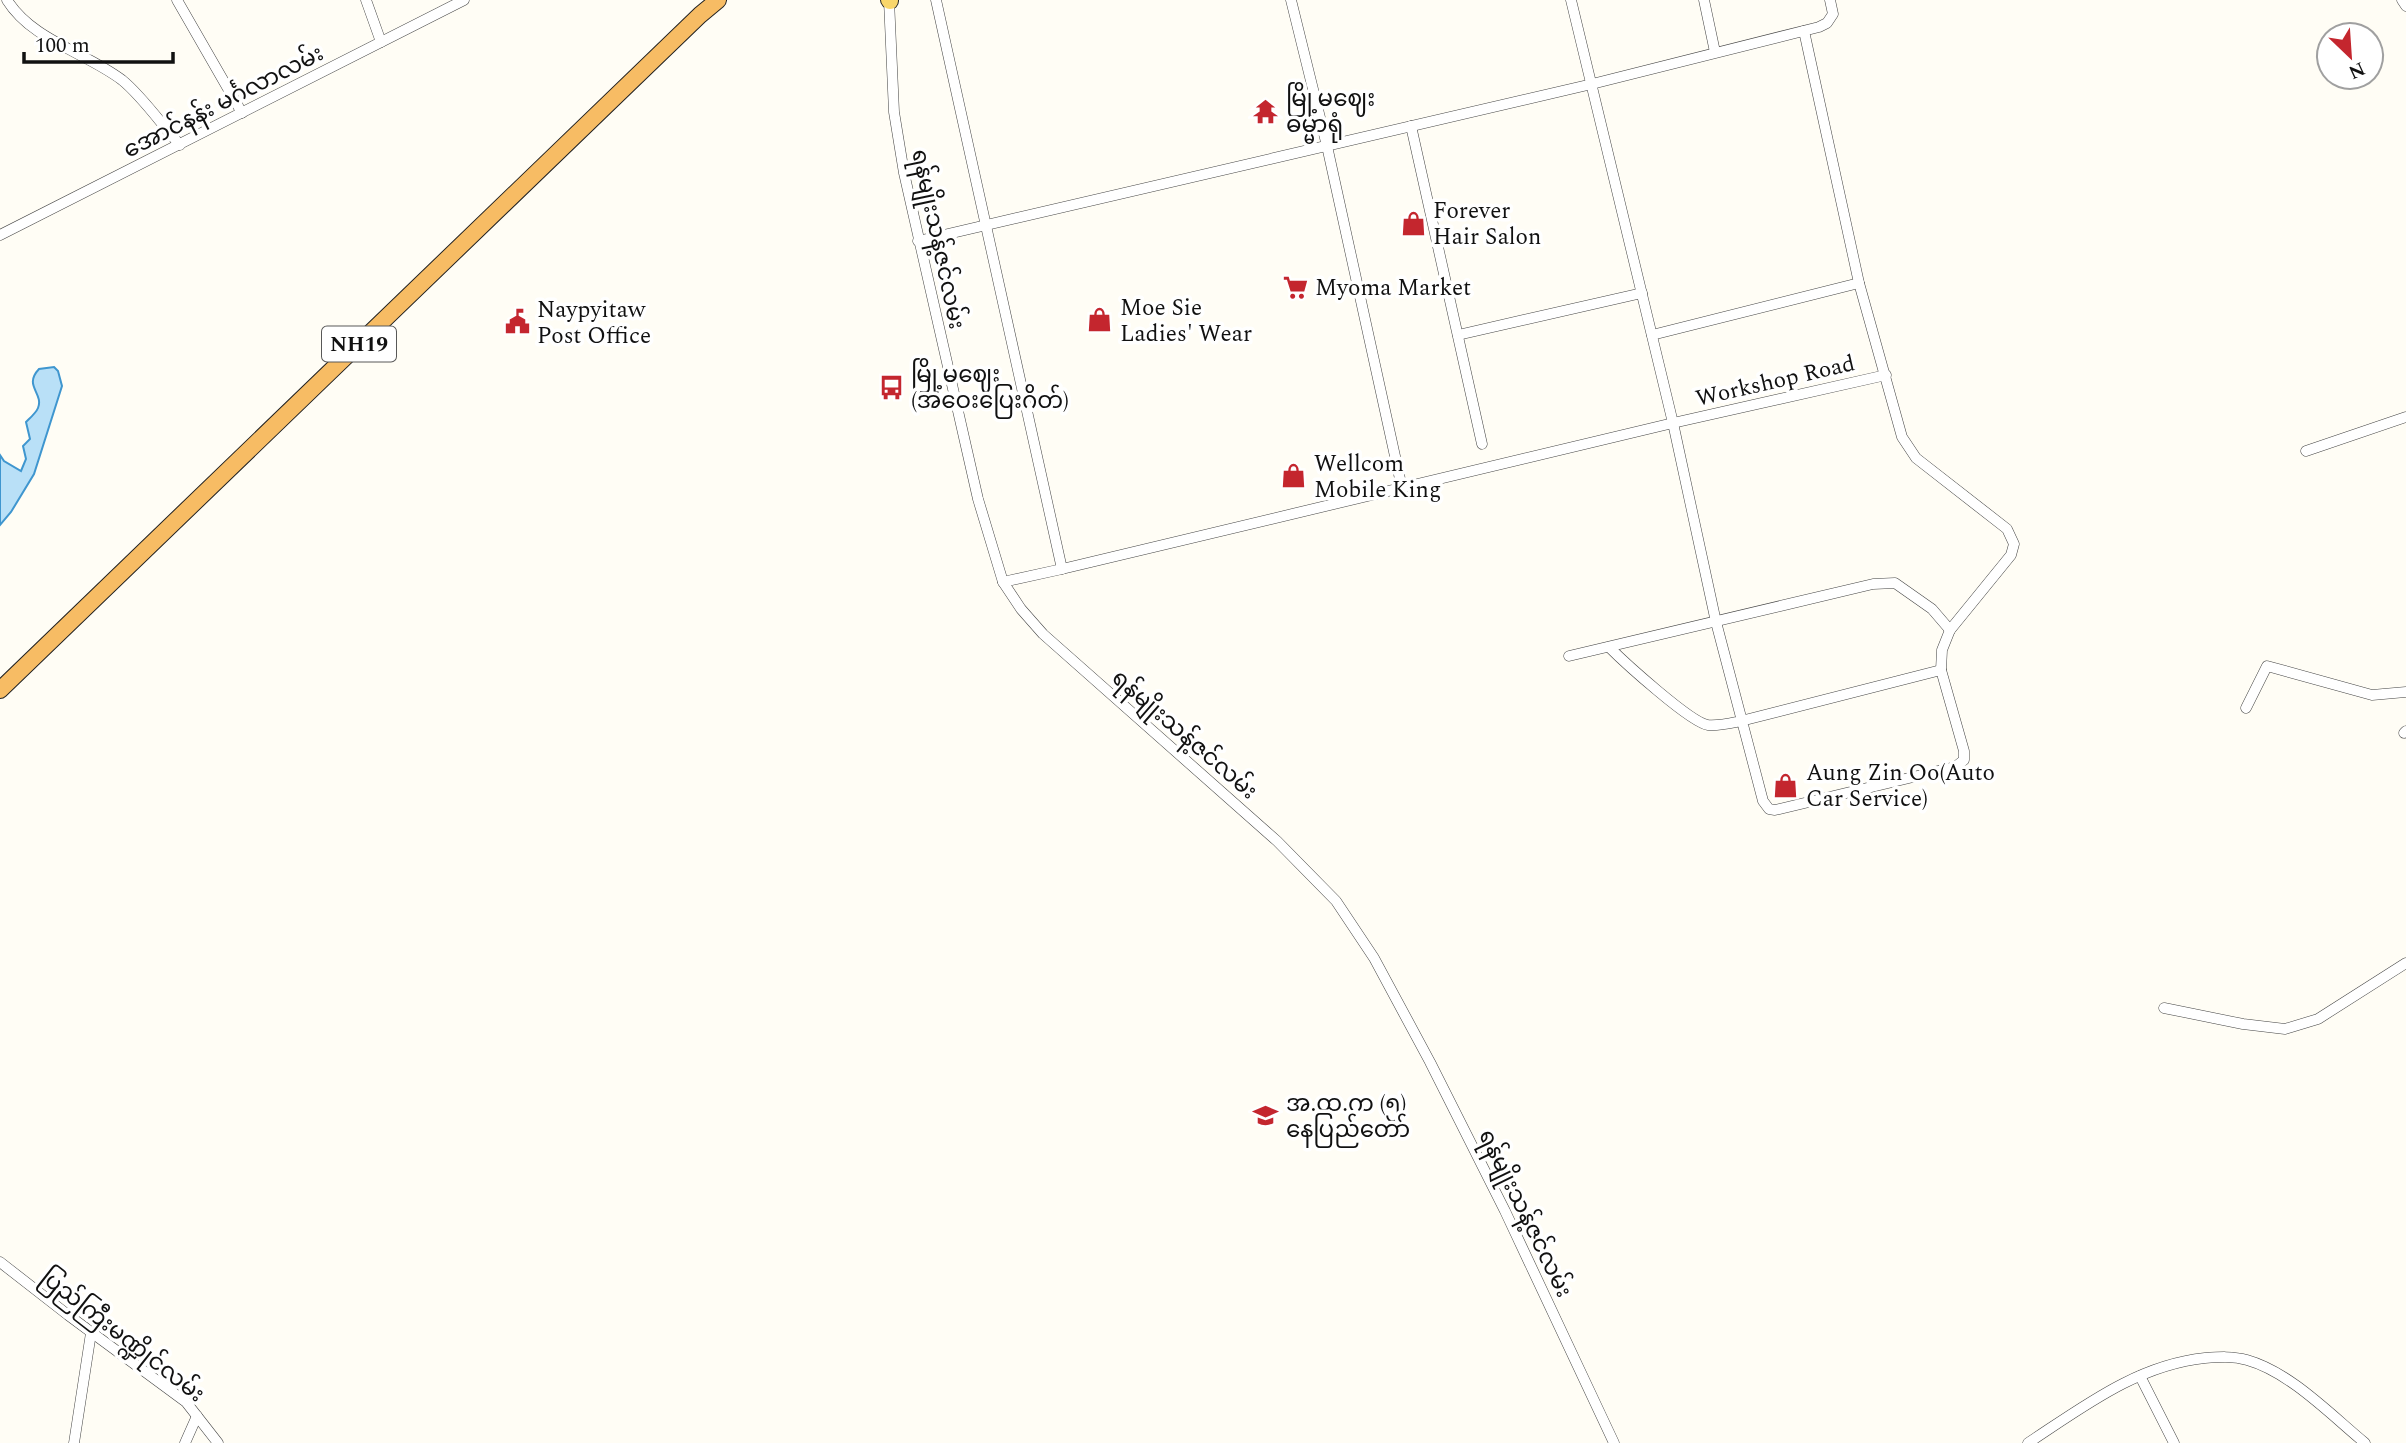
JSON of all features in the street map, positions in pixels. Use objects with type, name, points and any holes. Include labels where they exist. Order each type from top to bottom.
[{"type":"highway","name":"NH19","points":[[0,690],[718,0]]},
{"type":"street","points":[[7,0],[29,25],[124,81],[180,145]]},
{"type":"street","points":[[177,0],[242,113]]},
{"type":"street","points":[[366,0],[381,42]]},
{"type":"street","name":"အောင်နန်း မင်္ဂလာလမ်း","points":[[0,235],[464,0]]},
{"type":"street","name":"ရန်မျိုးသန့်ဇင်လမ်း","points":[[889,0],[894,112],[918,241],[978,499],[1003,582],[1021,609],[1044,634],[1277,841],[1336,901],[1374,958],[1430,1062],[1505,1211],[1614,1443]]},
{"type":"street","points":[[936,0],[1062,569]]},
{"type":"street","points":[[1291,0],[1327,146],[1402,488]]},
{"type":"street","points":[[1571,0],[1673,423],[1716,622],[1741,721],[1763,801],[1769,809],[1776,810],[1955,767],[1964,760],[1964,751],[1941,670],[1941,650],[1950,630],[2011,555],[2014,544],[2012,536],[1994,517],[1916,458],[1902,437],[1859,284],[1804,31]]},
{"type":"street","points":[[1704,0],[1715,52]]},
{"type":"street","points":[[918,241],[1411,127],[1804,31],[1827,23],[1833,14],[1830,0]]},
{"type":"street","points":[[2402,0],[2406,6]]},
{"type":"street","points":[[1411,127],[1482,444]]},
{"type":"street","points":[[1652,335],[1859,284]]},
{"type":"street","points":[[1458,335],[1642,293]]},
{"type":"street","name":"Workshop Road","points":[[1003,582],[1886,375]]},
{"type":"street","points":[[2306,451],[2406,417]]},
{"type":"street","points":[[1569,656],[1890,582],[1932,609],[1950,630]]},
{"type":"street","points":[[1609,647],[1648,682],[1706,725],[1741,721],[1941,670]]},
{"type":"street","points":[[2246,708],[2267,666],[2372,695],[2406,692]]},
{"type":"street","points":[[2164,1008],[2243,1024],[2285,1029],[2318,1019],[2406,963]]},
{"type":"street","name":"ပြည်ကြီးမဏ္ဍိုင်လမ်း","points":[[0,1262],[186,1402],[218,1443]]},
{"type":"street","points":[[74,1443],[91,1333]]},
{"type":"street","points":[[2028,1443],[2122,1382],[2181,1361],[2223,1356],[2247,1359],[2285,1378],[2365,1443]]},
{"type":"street","points":[[2140,1376],[2174,1443]]},
{"type":"street","points":[[185,1443],[197,1416]]},
{"type":"water","points":[[54,367],[58,371],[62,386],[34,474],[0,525],[0,455],[4,461],[21,471],[26,459],[23,446],[30,439],[26,422],[36,412],[39,403],[33,380],[39,369]]},
{"type":"place","name":"မြို့မဈေး ဓမ္မာရုံ","points":[[1266,111]]},
{"type":"place","name":"Forever Hair Salon","points":[[1413,223]]},
{"type":"place","name":"Myoma Market","points":[[1295,287]]},
{"type":"place","name":"Moe Sie Ladies' Wear","points":[[1100,320]]},
{"type":"place","name":"Naypyitaw Post Office","points":[[517,322]]},
{"type":"place","name":"မြို့မဈေး (အဝေးပြေးဂိတ်)","points":[[891,387]]},
{"type":"place","name":"Wellcom Mobile King","points":[[1294,476]]},
{"type":"place","name":"Aung Zin Oo(Auto Car Service)","points":[[1786,785]]},
{"type":"place","name":"အ.ထ.က (၅) နေပြည်တော်","points":[[1266,1116]]}]
